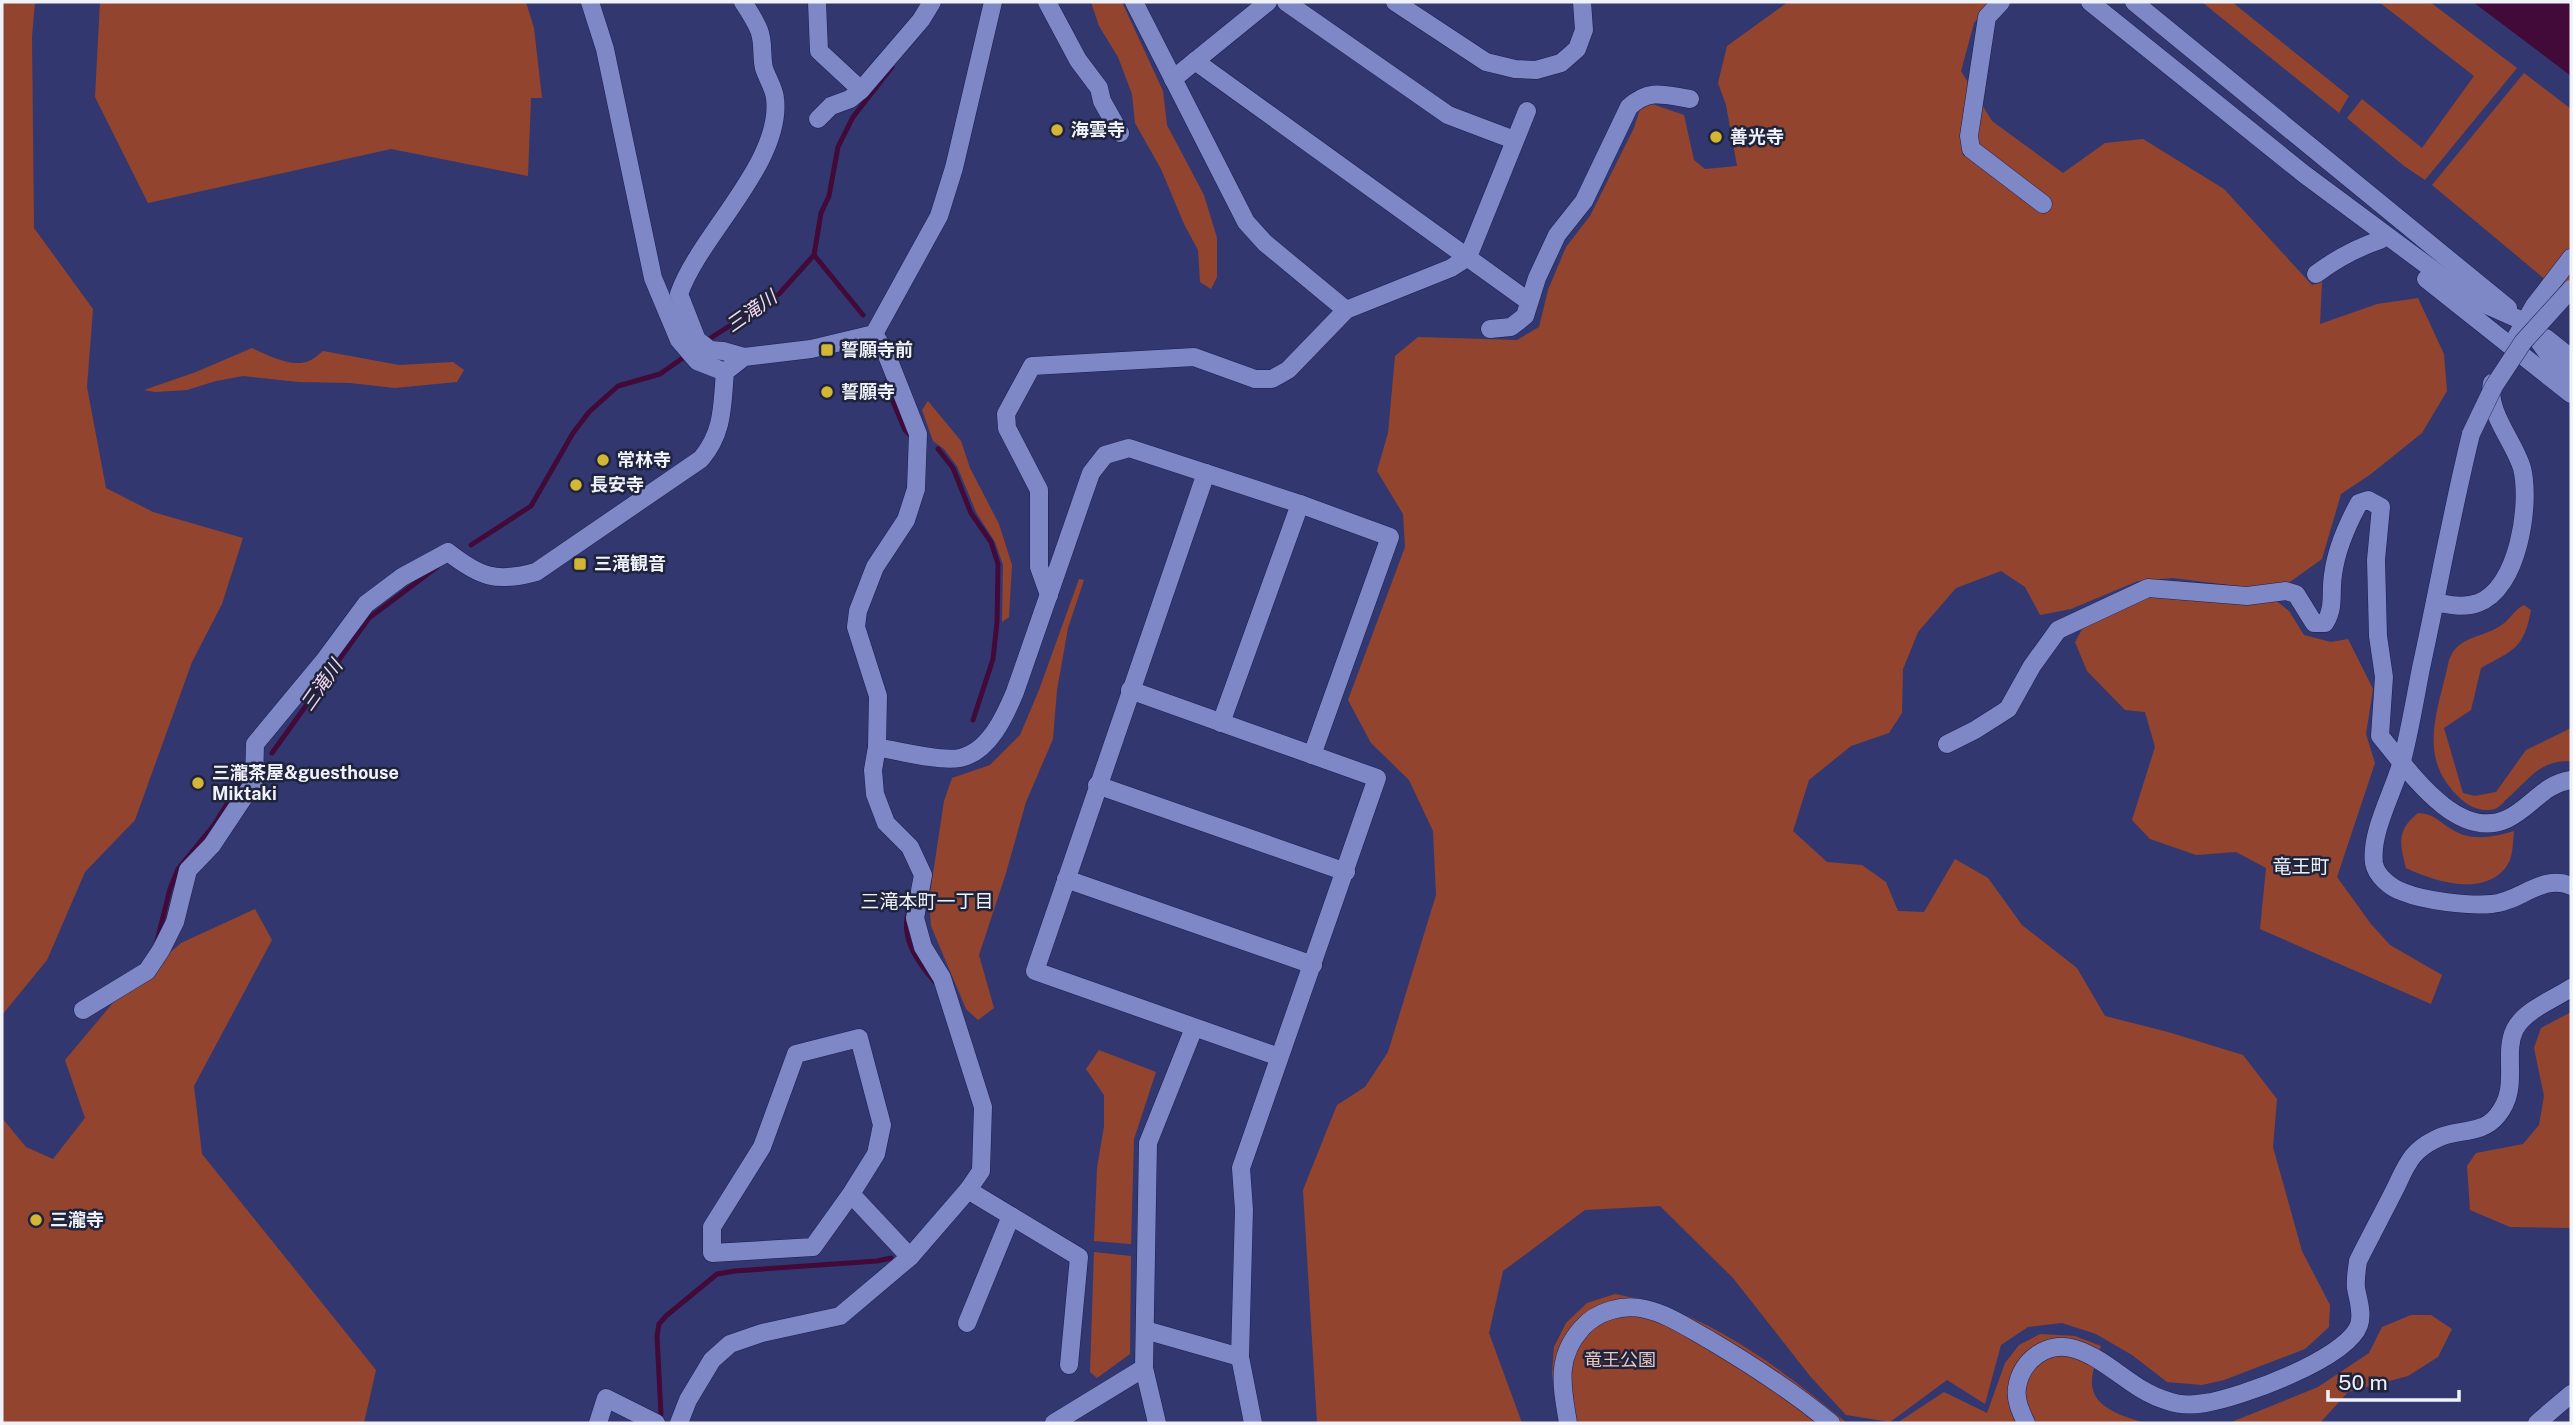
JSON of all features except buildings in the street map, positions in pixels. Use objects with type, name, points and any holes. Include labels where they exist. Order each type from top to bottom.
[{"type":"street","points":[[590,2],[605,49],[653,278],[679,340],[697,361],[725,372]]},
{"type":"street","points":[[743,2],[760,32],[763,65],[775,98],[774,126],[762,159],[704,244],[678,294],[697,340],[710,350],[744,358],[811,349],[874,334],[939,216],[954,168],[993,2]]},
{"type":"street","points":[[817,2],[819,51],[861,90]]},
{"type":"street","points":[[818,119],[831,106],[850,99],[861,90],[921,20],[932,2]]},
{"type":"street","points":[[1047,2],[1078,60],[1099,88],[1102,101],[1120,133]]},
{"type":"street","points":[[1134,2],[1246,222],[1265,243],[1346,310]]},
{"type":"street","points":[[1173,79],[1268,2]]},
{"type":"street","points":[[1286,2],[1447,116],[1514,139]]},
{"type":"street","points":[[1395,2],[1486,62],[1516,69],[1536,70],[1561,63],[1577,49],[1584,30],[1582,2]]},
{"type":"street","points":[[2001,2],[1987,17],[1969,136],[1971,149],[2043,204]]},
{"type":"street","points":[[2090,2],[2304,174],[2470,298],[2529,314],[2548,354],[2571,377]]},
{"type":"street","points":[[2134,2],[2529,314],[2571,358]]},
{"type":"street","points":[[1195,61],[1528,301]]},
{"type":"street","points":[[1490,329],[1511,327],[1525,316],[1528,301],[1557,235],[1584,201],[1629,107],[1641,97],[1653,93],[1690,99]]},
{"type":"street","points":[[1049,595],[1039,567],[1039,490],[1007,428],[1006,414],[1032,366],[1194,357],[1255,379],[1272,379],[1288,370],[1346,310],[1451,268],[1468,257],[1527,111]]},
{"type":"street","points":[[2304,174],[2380,240],[2571,394]]},
{"type":"street","points":[[2316,274],[2358,247],[2380,240]]},
{"type":"street","points":[[2435,602],[2454,606],[2477,604],[2491,596],[2502,585],[2508,571],[2524,523],[2526,498],[2522,469],[2494,408],[2490,392],[2494,376],[2529,314],[2571,258]]},
{"type":"street","points":[[2571,289],[2524,342],[2494,386],[2471,434],[2402,762],[2374,852],[2375,866],[2391,887],[2422,897],[2491,904],[2505,902],[2550,882],[2563,882],[2571,886]]},
{"type":"street","points":[[679,1423],[688,1400],[712,1360],[730,1344],[762,1333],[840,1316],[910,1257],[981,1171],[983,1107],[942,978],[923,947],[915,918],[923,875],[910,847],[887,822],[875,794],[873,770],[877,747],[878,696],[856,627],[858,611],[875,567],[906,520],[916,489],[918,434],[886,353],[874,334]]},
{"type":"street","points":[[83,1010],[147,971],[175,922],[188,870],[212,845],[254,782],[255,744],[323,662],[366,604],[402,577],[449,552],[470,568],[488,577],[513,578],[536,572],[701,458],[713,444],[721,420],[725,372],[744,358]]},
{"type":"street","points":[[877,747],[941,758],[960,758],[976,751],[999,726],[1008,710],[1091,473],[1105,455],[1129,448],[1300,504],[1390,537],[1312,755]]},
{"type":"street","points":[[1206,473],[1035,971],[1279,1058]]},
{"type":"street","points":[[1947,744],[2008,709],[2032,666],[2058,630],[2148,588],[2247,596],[2286,591],[2296,594],[2314,623],[2325,623],[2332,612],[2333,576],[2345,529],[2359,503],[2368,500],[2381,507],[2376,560],[2378,636],[2385,677],[2380,736],[2431,795],[2455,815],[2485,825],[2508,818],[2546,788],[2571,780]]},
{"type":"street","points":[[1221,723],[1300,504]]},
{"type":"street","points":[[1130,690],[1377,778],[1241,1168],[1244,1210],[1241,1357],[1253,1423]]},
{"type":"street","points":[[1097,785],[1346,872]]},
{"type":"street","points":[[1066,879],[1313,965]]},
{"type":"street","points":[[2026,1423],[2018,1404],[2017,1388],[2024,1367],[2035,1355],[2052,1348],[2074,1348],[2107,1364],[2149,1395],[2171,1403],[2190,1404],[2239,1395],[2299,1371],[2349,1338],[2358,1326],[2360,1310],[2356,1277],[2358,1261],[2412,1157],[2436,1138],[2484,1127],[2495,1120],[2507,1099],[2512,1077],[2512,1038],[2516,1027],[2525,1018],[2571,988]]},
{"type":"street","points":[[1157,1423],[1144,1368],[1148,1143],[1194,1028]]},
{"type":"street","points":[[859,1038],[881,1125],[876,1154],[851,1194],[813,1247],[712,1253],[712,1227],[762,1147],[796,1054],[859,1038]]},
{"type":"street","points":[[968,1190],[1079,1257],[1069,1365]]},
{"type":"street","points":[[851,1194],[910,1257]]},
{"type":"street","points":[[967,1323],[1011,1216]]},
{"type":"street","points":[[1568,1423],[1562,1387],[1564,1356],[1570,1341],[1586,1324],[1604,1311],[1624,1308],[1644,1309],[1674,1320],[1793,1391],[1831,1423]]},
{"type":"street","points":[[1145,1330],[1241,1357]]},
{"type":"street","points":[[1055,1423],[1144,1368]]},
{"type":"street","points":[[2538,1423],[2571,1394]]},
{"type":"street","points":[[598,1423],[606,1398],[656,1423]]},
{"type":"green space","points":[[2,2],[35,2],[32,37],[34,228],[93,309],[87,387],[106,488],[153,512],[243,538],[222,604],[192,662],[135,820],[85,872],[47,960],[2,1015]]},
{"type":"green space","points":[[100,2],[526,2],[534,28],[542,98],[531,98],[528,176],[391,149],[148,203],[95,97]]},
{"type":"green space","points":[[1091,2],[1122,2],[1163,91],[1167,125],[1204,195],[1217,238],[1217,277],[1211,289],[1200,282],[1198,250],[1161,169],[1135,123],[1132,94],[1118,57],[1099,26]]},
{"type":"green space","points":[[1788,2],[1991,2],[1974,23],[1961,71],[1992,121],[2063,173],[2105,143],[2143,139],[2224,189],[2312,285],[2322,282],[2320,324],[2377,304],[2418,298],[2444,354],[2447,391],[2422,433],[2341,494],[2322,559],[2287,584],[2245,587],[2173,578],[2138,581],[2071,609],[2040,615],[2025,587],[2001,571],[1956,588],[1918,632],[1903,669],[1902,713],[1889,733],[1851,746],[1809,780],[1793,831],[1827,862],[1862,865],[1886,882],[1898,911],[1924,912],[1955,859],[1988,878],[2022,925],[2077,968],[2105,1016],[2243,1055],[2277,1099],[2273,1147],[2302,1251],[2330,1305],[2329,1327],[2305,1349],[2224,1380],[2202,1385],[2167,1382],[2132,1355],[2096,1334],[2062,1323],[2028,1327],[2001,1345],[1985,1404],[1947,1380],[1890,1422],[1846,1415],[1810,1376],[1733,1278],[1660,1206],[1585,1210],[1503,1271],[1489,1333],[1522,1423],[1317,1423],[1303,1190],[1337,1105],[1365,1087],[1388,1052],[1436,895],[1433,831],[1409,780],[1371,743],[1348,700],[1405,547],[1403,514],[1377,471],[1388,433],[1395,356],[1418,337],[1517,340],[1539,327],[1548,290],[1566,247],[1590,216],[1634,128],[1640,109],[1652,104],[1684,115],[1694,160],[1705,169],[1737,166],[1726,105],[1718,83],[1727,46]]},
{"type":"green space","points":[[2202,2],[2232,2],[2349,96],[2339,113]]},
{"type":"green space","points":[[2379,2],[2430,2],[2517,68],[2425,180],[2404,166],[2347,118],[2362,99],[2422,148],[2474,76]]},
{"type":"green space","points":[[2524,73],[2571,109],[2571,301],[2432,185]]},
{"type":"green space","points":[[252,348],[280,360],[295,363],[309,361],[323,351],[399,365],[453,362],[464,370],[457,382],[395,388],[243,376],[187,390],[144,390]]},
{"type":"green space","points":[[928,401],[961,441],[970,468],[999,524],[1012,565],[1009,617],[1002,622],[1003,565],[995,542],[976,512],[957,466],[944,449],[933,441],[922,410]]},
{"type":"green space","points":[[1079,579],[1084,580],[1068,628],[1057,690],[1053,739],[1026,802],[979,955],[994,1008],[978,1020],[966,1009],[931,926],[929,900],[944,801],[952,778],[990,765],[1020,735]]},
{"type":"green space","points":[[2167,596],[2275,600],[2289,611],[2304,635],[2331,642],[2348,639],[2373,689],[2366,734],[2375,763],[2337,877],[2390,945],[2442,975],[2431,1004],[2260,929],[2266,868],[2236,852],[2196,855],[2150,839],[2132,820],[2155,747],[2145,712],[2125,710],[2087,671],[2075,642],[2087,620],[2143,598]]},
{"type":"green space","points":[[2524,605],[2531,610],[2521,641],[2509,652],[2481,668],[2471,710],[2444,728],[2463,793],[2475,796],[2496,792],[2526,750],[2571,728],[2571,761],[2560,761],[2543,767],[2497,808],[2478,809],[2462,800],[2447,784],[2439,768],[2434,751],[2434,734],[2440,698],[2453,652],[2465,641],[2503,624]]},
{"type":"green space","points":[[2418,813],[2431,816],[2456,832],[2472,837],[2489,837],[2514,831],[2508,864],[2499,875],[2474,884],[2445,882],[2406,868],[2402,851],[2403,832]]},
{"type":"green space","points":[[255,909],[272,940],[194,1086],[202,1154],[376,1370],[364,1423],[2,1423],[2,1118],[26,1147],[53,1159],[85,1118],[65,1060],[112,1004],[181,943]]},
{"type":"green space","points":[[2571,1012],[2571,1228],[2510,1227],[2470,1210],[2467,1166],[2476,1153],[2523,1144],[2539,1125],[2544,1096],[2534,1048],[2541,1028]]},
{"type":"green space","points":[[1099,1050],[1156,1072],[1134,1139],[1131,1244],[1094,1241],[1097,1168],[1104,1126],[1104,1095],[1086,1069]]},
{"type":"green space","points":[[1094,1252],[1131,1256],[1130,1354],[1097,1378],[1090,1372]]},
{"type":"green space","name":"竜王公園","points":[[1615,1294],[1652,1302],[1709,1326],[1780,1371],[1847,1423],[1559,1423],[1552,1373],[1554,1347],[1566,1323],[1587,1303]]},
{"type":"green space","points":[[2411,1315],[2431,1315],[2452,1329],[2438,1357],[2408,1376],[2348,1392],[2320,1423],[2229,1423],[2318,1387],[2369,1353],[2382,1327]]},
{"type":"green space","points":[[2040,1334],[2075,1336],[2101,1346],[2092,1379],[2096,1397],[2110,1410],[2145,1423],[1897,1423],[1944,1392],[1987,1413],[2005,1363],[2019,1345]]},
{"type":"shaded area","points":[[2473,2],[2571,2],[2571,76]]},
{"type":"waterway","name":"三滝川","points":[[706,341],[779,294],[814,255],[821,213],[829,196],[838,147],[853,117],[892,67]]},
{"type":"waterway","points":[[814,255],[863,315]]},
{"type":"waterway","name":"三滝川","points":[[471,545],[531,506],[573,433],[589,412],[618,386],[660,374],[687,355]]},
{"type":"waterway","points":[[888,377],[888,390],[905,430],[910,435]]},
{"type":"waterway","points":[[938,449],[953,468],[971,513],[991,542],[998,564],[993,659],[973,720]]},
{"type":"waterway","name":"三滝川","points":[[272,753],[369,618],[437,567]]},
{"type":"waterway","name":"三滝川","points":[[157,941],[178,869],[214,825],[245,775]]},
{"type":"waterway","points":[[908,914],[906,924],[909,942],[935,982]]},
{"type":"waterway","points":[[661,1414],[657,1336],[659,1324],[717,1274],[891,1258]]},
{"type":"place","name":"海雲寺","points":[[1057,130]]},
{"type":"place","name":"善光寺","points":[[1716,137]]},
{"type":"place","name":"誓願寺前","points":[[827,350]]},
{"type":"place","name":"誓願寺","points":[[827,392]]},
{"type":"place","name":"常林寺","points":[[603,460]]},
{"type":"place","name":"長安寺","points":[[576,485]]},
{"type":"place","name":"三滝観音","points":[[580,564]]},
{"type":"place","name":"三瀧茶屋&guesthouse Miktaki","points":[[198,783]]},
{"type":"place","name":"三瀧寺","points":[[36,1220]]},
{"type":"district","name":"竜王町","points":[[2301,866]]},
{"type":"district","name":"三滝本町一丁目","points":[[927,901]]}]
